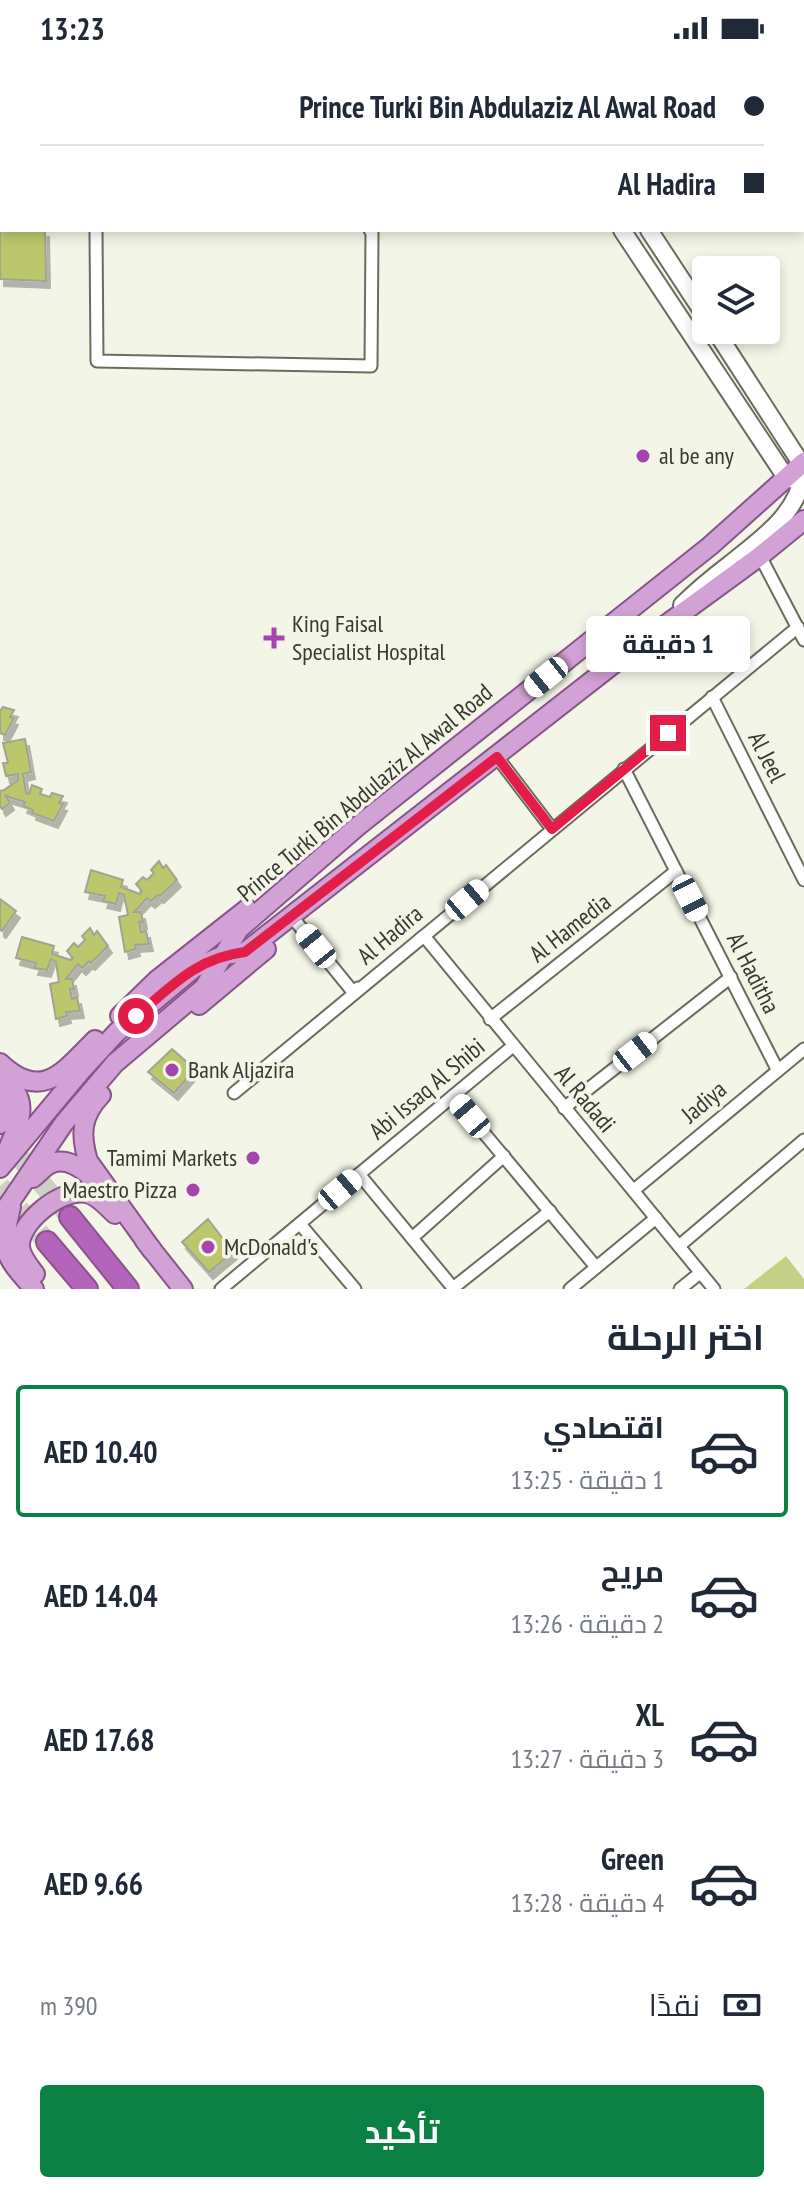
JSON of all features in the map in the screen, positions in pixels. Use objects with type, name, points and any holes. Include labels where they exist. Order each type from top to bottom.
[{"type":"highway","points":[[70,1217],[128,1289]]},
{"type":"highway","points":[[47,1242],[87,1289]]},
{"type":"main road","name":"Prince Turki Bin Abdulaziz Al Awal Road","points":[[0,1217],[64,1123],[115,1063],[204,988],[239,929],[358,826],[801,472]]},
{"type":"main road","name":"Prince Turki Bin Abdulaziz Al Awal Road","points":[[0,1167],[117,1032],[194,968],[224,955],[245,952],[630,651],[804,520]]},
{"type":"main road","points":[[0,1063],[9,1071],[33,1082],[44,1082],[55,1077],[157,980],[358,826]]},
{"type":"main road","points":[[152,1250],[88,1161],[83,1144],[84,1121],[94,1103],[135,1059],[346,882],[392,836]]},
{"type":"main road","points":[[0,1073],[14,1086],[22,1105],[18,1127],[0,1167]]},
{"type":"main road","points":[[0,1087],[5,1093],[8,1107],[0,1124]]},
{"type":"main road","points":[[34,1289],[3,1250],[3,1231],[15,1194],[50,1163],[62,1161],[74,1164],[91,1177],[183,1289]]},
{"type":"main road","points":[[46,1289],[22,1256],[20,1244],[23,1232],[42,1210],[61,1196],[84,1192],[96,1196],[152,1250]]},
{"type":"street","points":[[96,232],[97,361],[371,366],[371,232]]},
{"type":"street","points":[[623,232],[801,472]]},
{"type":"street","points":[[650,232],[692,296]]},
{"type":"street","points":[[630,651],[705,583],[769,533],[793,504],[801,472],[723,344]]},
{"type":"street","points":[[760,556],[804,640]]},
{"type":"street","name":"Al Hadira","points":[[234,1093],[798,627]]},
{"type":"street","name":"Al Jeel","points":[[712,697],[804,880]]},
{"type":"street","points":[[497,757],[552,829]]},
{"type":"street","name":"Al Haditha","points":[[624,769],[777,1069]]},
{"type":"street","name":"Al Hamedia","points":[[490,1019],[676,871]]},
{"type":"street","points":[[297,923],[353,992],[424,936]]},
{"type":"street","name":"Al Radadi","points":[[424,936],[714,1289]]},
{"type":"street","points":[[564,1108],[731,977]]},
{"type":"street","name":"Abi Issaq Al Shibi","points":[[221,1289],[513,1046]]},
{"type":"street","name":"Jadiya","points":[[634,1190],[804,1049]]},
{"type":"street","points":[[453,1096],[596,1267]]},
{"type":"street","points":[[679,1246],[804,1140]]},
{"type":"street","points":[[412,1238],[504,1156]]},
{"type":"street","points":[[359,1174],[454,1288],[550,1211]]},
{"type":"street","points":[[570,1289],[656,1218]]},
{"type":"street","points":[[300,1224],[350,1287]]},
{"type":"street","points":[[680,1289],[700,1273]]},
{"type":"green space","points":[[786,1256],[804,1279],[804,1289],[744,1289]]},
{"type":"building","points":[[0,232],[45,232],[46,281],[0,279]]},
{"type":"building","points":[[3,707],[14,710],[10,717],[14,718],[5,735],[0,733],[0,711]]},
{"type":"building","points":[[25,739],[31,772],[23,774],[26,793],[29,794],[32,785],[42,789],[40,794],[63,796],[59,803],[63,804],[54,821],[32,813],[33,810],[23,806],[25,802],[6,796],[10,803],[2,809],[0,806],[0,791],[18,780],[18,774],[6,776],[3,763],[8,763],[3,743]]},
{"type":"building","points":[[159,861],[177,880],[160,896],[151,901],[147,898],[134,912],[141,912],[141,932],[146,931],[149,944],[135,945],[136,949],[125,952],[119,917],[128,915],[124,895],[119,893],[116,904],[103,901],[105,896],[85,892],[91,870],[123,880],[121,887],[140,894],[142,891],[136,884],[154,873],[151,870]]},
{"type":"building","points":[[0,899],[16,911],[2,931],[0,930]]},
{"type":"building","points":[[90,928],[94,935],[97,931],[108,946],[91,963],[89,961],[82,968],[78,964],[66,979],[72,979],[72,999],[77,997],[80,1011],[66,1012],[67,1016],[56,1019],[50,984],[59,982],[56,962],[51,959],[47,970],[34,968],[36,963],[16,958],[22,937],[54,946],[52,954],[71,960],[73,958],[67,951],[74,943],[78,947],[85,940],[82,936]]},
{"type":"building","name":"Bank Aljazira","points":[[172,1049],[195,1069],[174,1093],[148,1072]]},
{"type":"building","name":"McDonald's","points":[[208,1219],[233,1252],[209,1272],[182,1242]]},
{"type":"tunnel","points":[[0,1134],[70,1217]]},
{"type":"tunnel","points":[[0,1186],[47,1242]]},
{"type":"place","name":"al be any","points":[[643,456]]},
{"type":"place","name":"King Faisal Specialist Hospital","points":[[274,638]]},
{"type":"place","name":"Bank Aljazira","points":[[172,1070]]},
{"type":"place","name":"Tamimi Markets","points":[[253,1158]]},
{"type":"place","name":"Maestro Pizza","points":[[193,1190]]},
{"type":"place","name":"McDonald's","points":[[208,1247]]},
{"type":"route","points":[[136,1016],[194,968],[224,955],[245,952],[497,757],[552,829],[668,733]]}]
